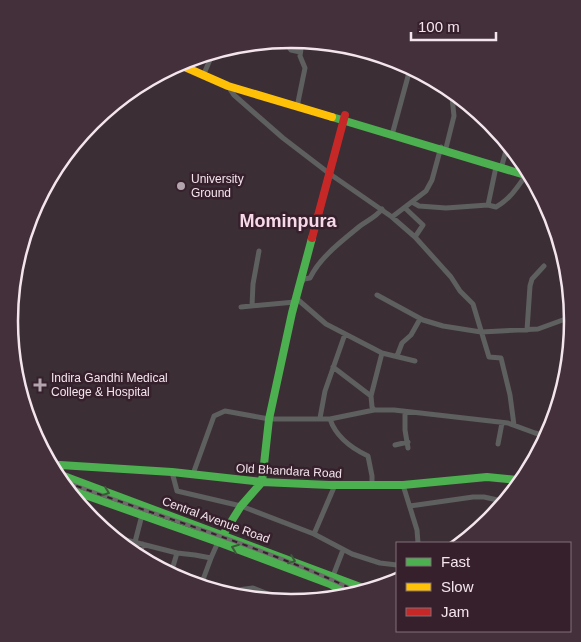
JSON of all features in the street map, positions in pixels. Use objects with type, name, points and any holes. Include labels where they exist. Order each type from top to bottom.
[{"type":"main road","points":[[192,66],[228,86],[298,104]]},
{"type":"main road","points":[[188,68],[520,173]]},
{"type":"main road","points":[[221,538],[241,506],[262,482],[269,419],[296,300],[345,118]]},
{"type":"main road","points":[[499,166],[516,168]]},
{"type":"main road","name":"Old Bhandara Road","points":[[62,470],[172,472],[262,482],[335,485],[403,485],[487,477],[512,480]]},
{"type":"main road","name":"Central Avenue Road","points":[[63,471],[340,590]]},
{"type":"main road","name":"Central Avenue Road","points":[[78,493],[142,515],[221,538],[357,586]]},
{"type":"street","points":[[290,48],[300,52]]},
{"type":"street","points":[[298,104],[305,68],[300,56],[301,49]]},
{"type":"street","points":[[204,74],[210,60]]},
{"type":"street","points":[[392,133],[408,75]]},
{"type":"street","points":[[228,86],[234,95],[330,174],[382,209],[415,237],[473,304],[489,357],[501,358],[510,395],[514,425]]},
{"type":"street","points":[[392,217],[426,191],[432,180],[454,116],[452,101]]},
{"type":"street","points":[[488,205],[505,152]]},
{"type":"street","points":[[412,202],[419,206],[456,208],[488,205],[496,207],[517,189],[523,179]]},
{"type":"street","points":[[404,208],[423,224],[415,237]]},
{"type":"street","points":[[300,285],[304,279],[310,278],[316,266],[342,240],[376,216],[382,209]]},
{"type":"street","points":[[252,306],[253,284],[259,251]]},
{"type":"street","points":[[527,330],[530,286],[532,279],[544,266]]},
{"type":"street","points":[[377,295],[420,319],[443,326],[481,332],[527,330],[544,327],[564,320]]},
{"type":"street","points":[[241,307],[296,300],[326,324],[382,353],[415,361]]},
{"type":"street","points":[[397,356],[402,343],[411,335],[420,319]]},
{"type":"street","points":[[320,418],[325,391],[345,334]]},
{"type":"street","points":[[374,410],[371,396],[382,353]]},
{"type":"street","points":[[333,368],[371,396]]},
{"type":"street","points":[[193,475],[214,416],[225,411],[269,419],[330,419],[374,410],[405,412],[502,422],[539,434]]},
{"type":"street","points":[[395,445],[408,445],[405,430],[405,412]]},
{"type":"street","points":[[330,419],[332,426],[346,443],[368,456],[372,484]]},
{"type":"street","points":[[498,444],[502,422]]},
{"type":"street","points":[[172,472],[177,491],[241,506],[314,534],[344,550],[380,563],[396,566]]},
{"type":"street","points":[[314,534],[335,485]]},
{"type":"street","points":[[403,485],[417,530],[418,542]]},
{"type":"street","points":[[410,506],[473,497],[497,500]]},
{"type":"street","points":[[135,542],[142,515]]},
{"type":"street","points":[[203,580],[221,538]]},
{"type":"street","points":[[127,540],[177,553],[211,558]]},
{"type":"street","points":[[141,549],[143,544]]},
{"type":"street","points":[[332,576],[344,550]]},
{"type":"street","points":[[173,567],[177,553]]},
{"type":"street","points":[[241,590],[253,588],[263,592]]},
{"type":"railway","points":[[72,484],[247,546],[349,588]]},
{"type":"traffic: fast","points":[[332,117],[520,173]]},
{"type":"traffic: fast","points":[[221,538],[241,506],[262,482],[269,419],[292,313],[312,238]]},
{"type":"traffic: fast","points":[[60,467],[60,465],[172,472],[262,482],[329,485],[403,485],[487,477],[512,480]]},
{"type":"traffic: fast","points":[[67,477],[357,586]]},
{"type":"traffic: fast","points":[[78,493],[218,542],[340,590]]},
{"type":"traffic: slow","points":[[188,68],[228,86],[332,117]]},
{"type":"traffic: jam","points":[[312,238],[345,115]]},
{"type":"place","name":"University Ground","points":[[181,186]]},
{"type":"place","name":"Indira Gandhi Medical College & Hospital","points":[[40,385]]},
{"type":"district","name":"Mominpura","points":[[288,221]]}]
